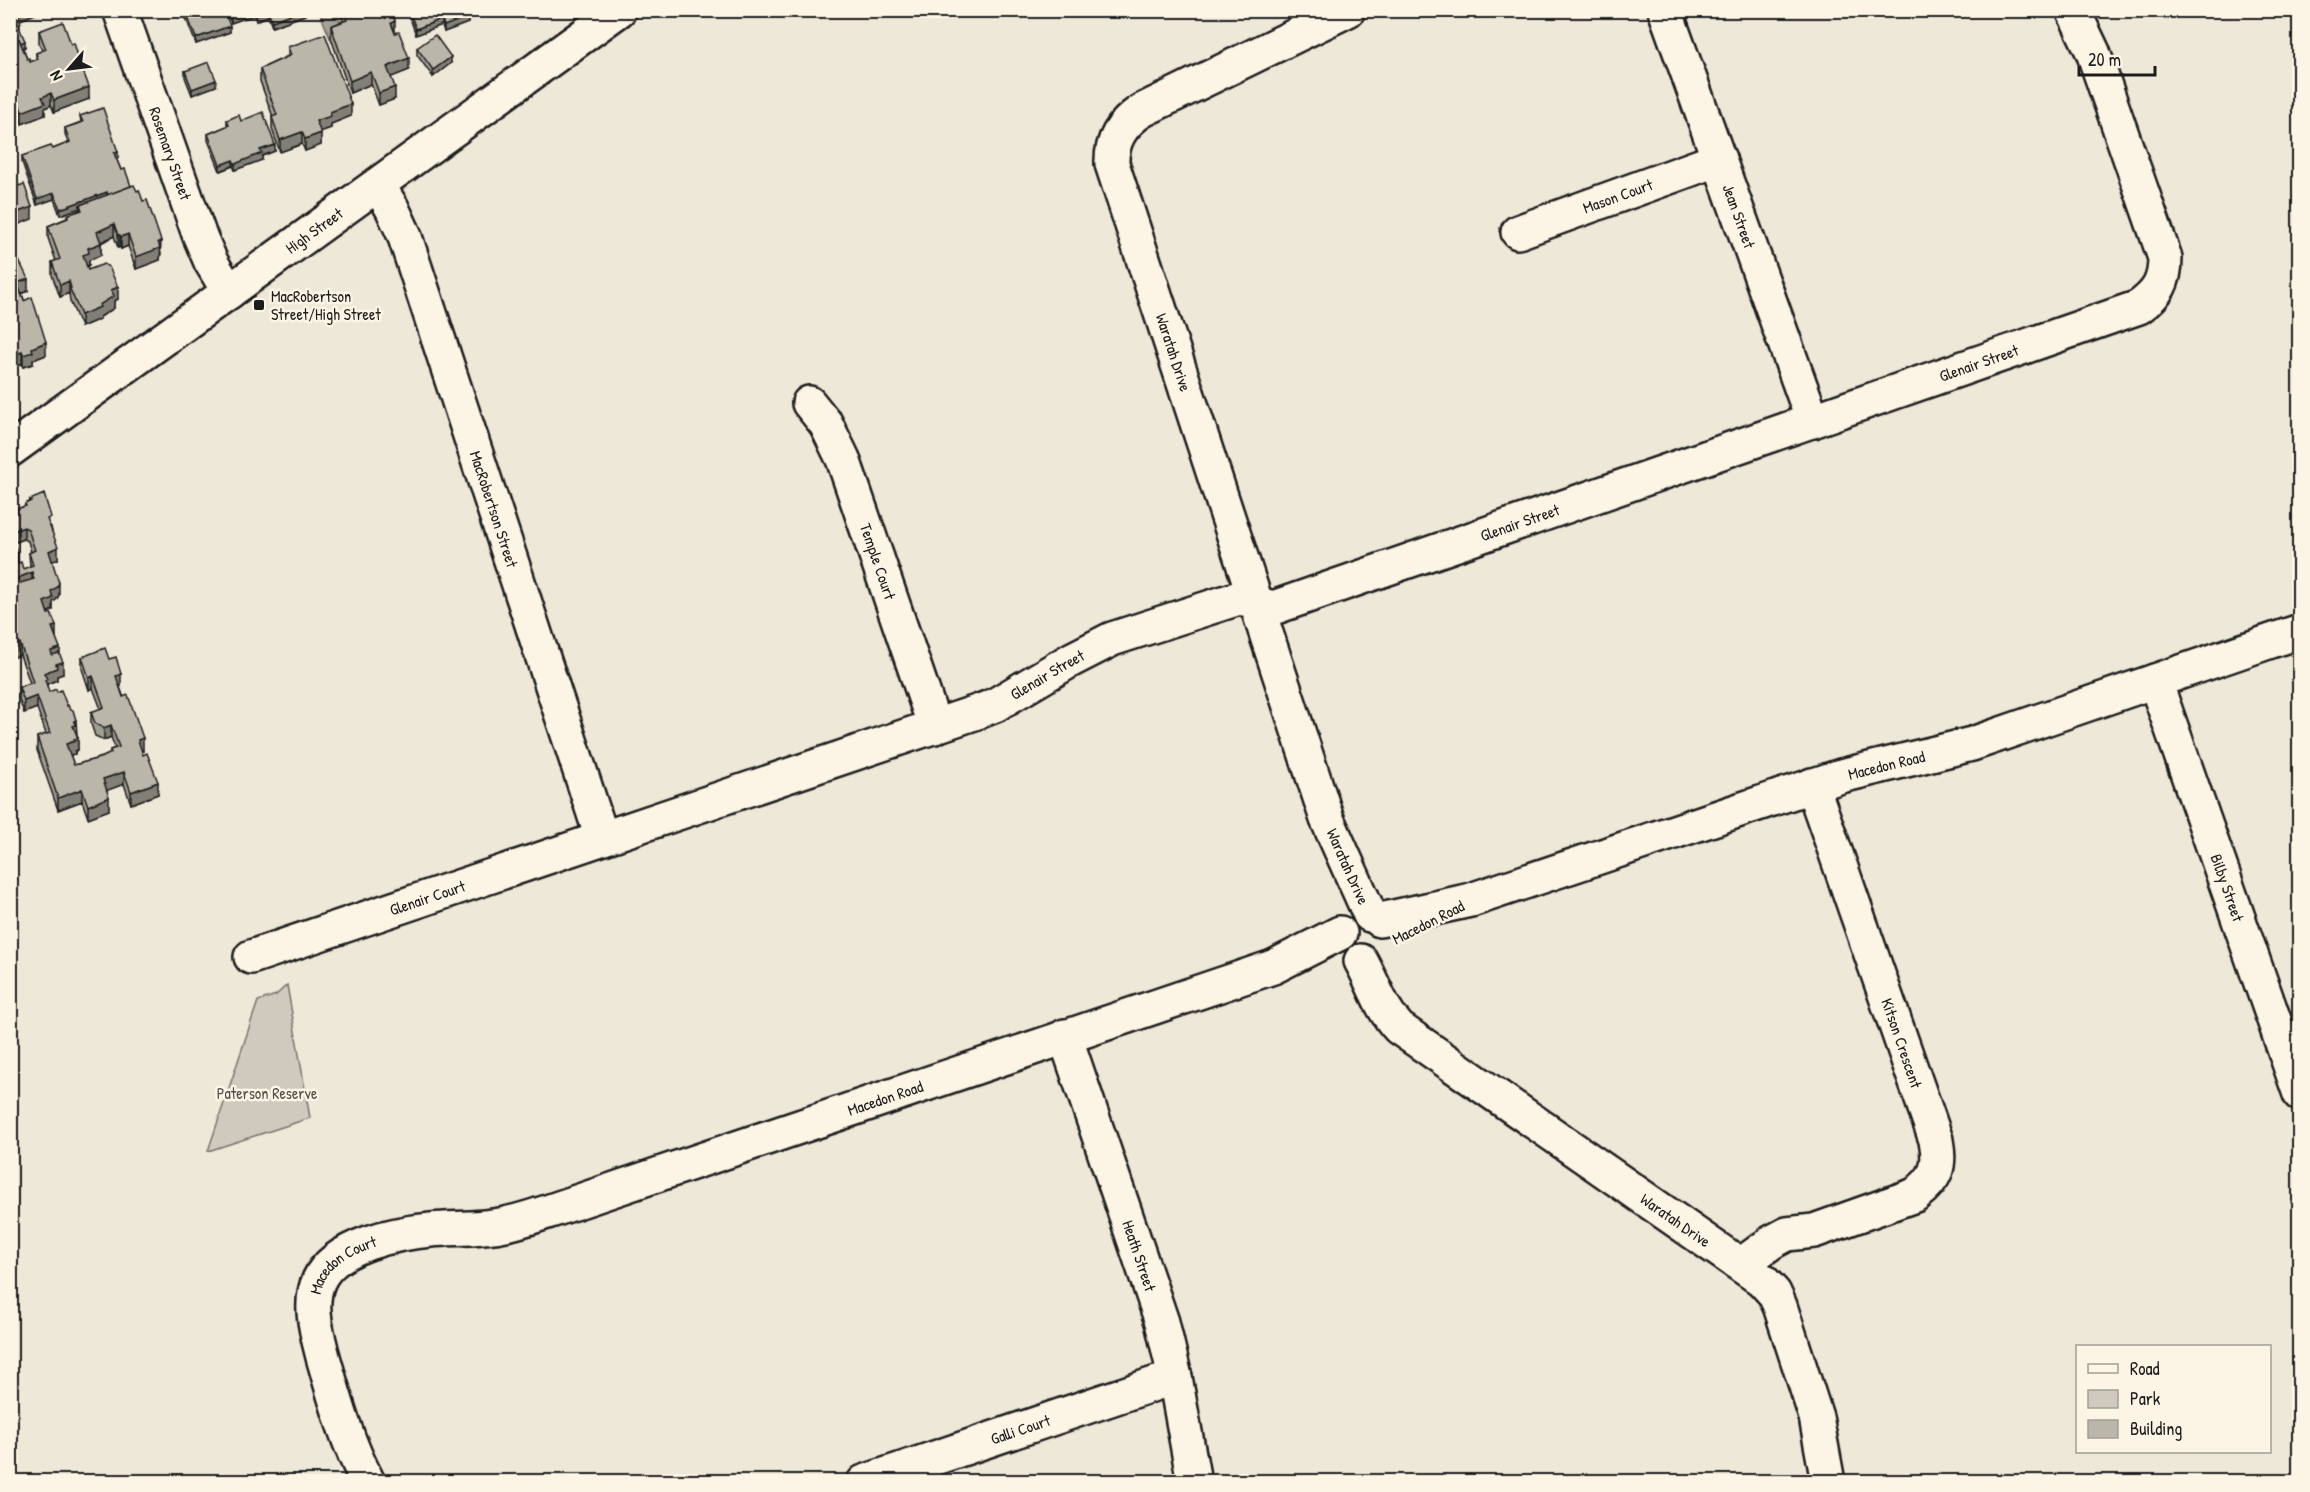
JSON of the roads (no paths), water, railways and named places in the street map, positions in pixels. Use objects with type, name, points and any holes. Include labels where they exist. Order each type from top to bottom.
[{"type":"street","name":"Rosemary Street","points":[[120,10],[199,234],[211,262],[229,292]]},
{"type":"street","name":"High Street","points":[[10,450],[619,10]]},
{"type":"street","name":"Waratah Drive","points":[[1348,10],[1141,111],[1117,133],[1112,155],[1113,164],[1327,819],[1388,1017],[1413,1040],[1752,1272],[1774,1293],[1811,1400],[1819,1428],[1828,1482]]},
{"type":"street","name":"Jean Street","points":[[1665,10],[1813,421]]},
{"type":"street","name":"Glenair Street","points":[[602,838],[995,705],[1079,655],[1112,639],[1239,598],[1273,608],[2139,306],[2157,291],[2165,269],[2163,249],[2093,52],[2073,10]]},
{"type":"street","name":"Mason Court","points":[[1518,232],[1719,159]]},
{"type":"street","name":"MacRobertson Street","points":[[378,185],[404,234],[602,838]]},
{"type":"street","name":"Temple Court","points":[[809,403],[826,424],[843,459],[935,727]]},
{"type":"street","name":"Macedon Road","points":[[498,1226],[564,1207],[1812,785],[1870,768],[1972,744],[2300,631]]},
{"type":"street","name":"Bilby Street","points":[[2155,681],[2300,1094]]},
{"type":"street","name":"Kitson Crescent","points":[[1752,1272],[1785,1254],[1814,1231],[1915,1195],[1933,1178],[1937,1167],[1936,1140],[1812,785]]},
{"type":"street","name":"Glenair Court","points":[[252,957],[602,838]]},
{"type":"street","name":"Heath Street","points":[[1065,1036],[1161,1322],[1175,1377],[1194,1482]]},
{"type":"street","name":"Macedon Court","points":[[368,1482],[335,1399],[320,1342],[314,1306],[319,1279],[336,1259],[351,1250],[378,1240],[429,1230],[498,1226]]},
{"type":"street","name":"Galli Court","points":[[864,1482],[1175,1377]]},
{"type":"place","name":"MacRobertson Street/High Street","points":[[259,305]]},
{"type":"park label","name":"Paterson Reserve","points":[[267,1093]]}]
